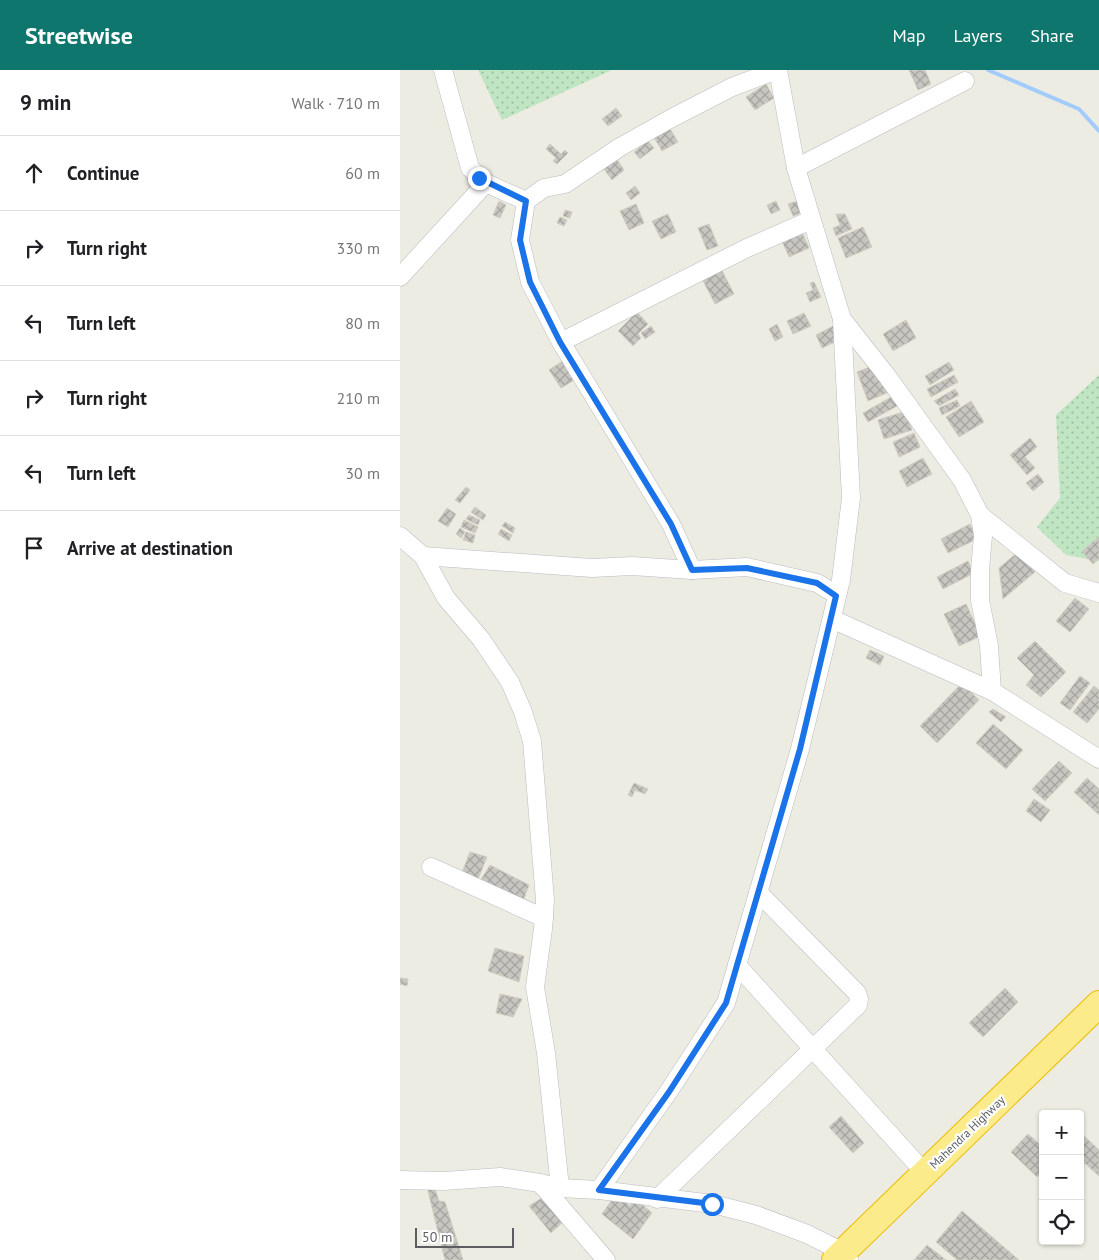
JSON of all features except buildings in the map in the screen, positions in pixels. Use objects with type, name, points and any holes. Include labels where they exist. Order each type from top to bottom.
[{"type":"highway","name":"Mahendra Highway","points":[[842,1257],[925,1173],[1099,1004]]},
{"type":"street","points":[[443,70],[470,168],[486,183],[526,201]]},
{"type":"street","points":[[599,1190],[669,1092],[726,1003],[800,749],[832,619],[845,552],[851,498],[842,319],[810,220],[796,168],[778,70],[732,87],[670,119],[620,147],[565,184],[544,188],[526,201],[520,240],[530,282],[560,342],[671,524],[692,570]]},
{"type":"street","points":[[796,168],[965,81]]},
{"type":"street","points":[[400,277],[486,183]]},
{"type":"street","points":[[560,342],[747,248],[810,220]]},
{"type":"street","points":[[842,319],[888,376],[957,472],[980,515],[983,536],[980,600],[989,646],[992,691]]},
{"type":"street","points":[[980,515],[1065,583],[1099,593]]},
{"type":"street","points":[[400,536],[423,556],[446,598],[481,639],[510,682],[523,712],[532,741],[545,900],[535,987],[546,1053],[560,1188]]},
{"type":"street","points":[[423,556],[583,567],[632,566],[692,570],[747,568],[817,583],[836,596]]},
{"type":"street","points":[[832,619],[992,691],[1099,759]]},
{"type":"street","points":[[431,867],[544,918]]},
{"type":"street","points":[[657,1199],[858,1005],[857,992],[758,892]]},
{"type":"street","points":[[736,965],[925,1173]]},
{"type":"street","points":[[400,1180],[444,1182],[500,1177],[560,1188],[599,1190],[657,1199],[712,1204],[756,1215],[807,1234],[842,1257]]},
{"type":"street","points":[[540,1183],[606,1260]]},
{"type":"green space","points":[[478,70],[612,70],[502,120]]},
{"type":"green space","points":[[1099,375],[1099,561],[1066,555],[1037,527],[1060,498],[1056,415]]},
{"type":"waterway","points":[[988,70],[1079,109],[1099,131]]},
{"type":"route","points":[[479,178],[526,201],[520,240],[530,282],[560,342],[598,400],[671,524],[692,570],[747,568],[793,576],[817,583],[836,596],[800,749],[726,1003],[669,1092],[599,1190],[657,1199],[712,1204]]}]
